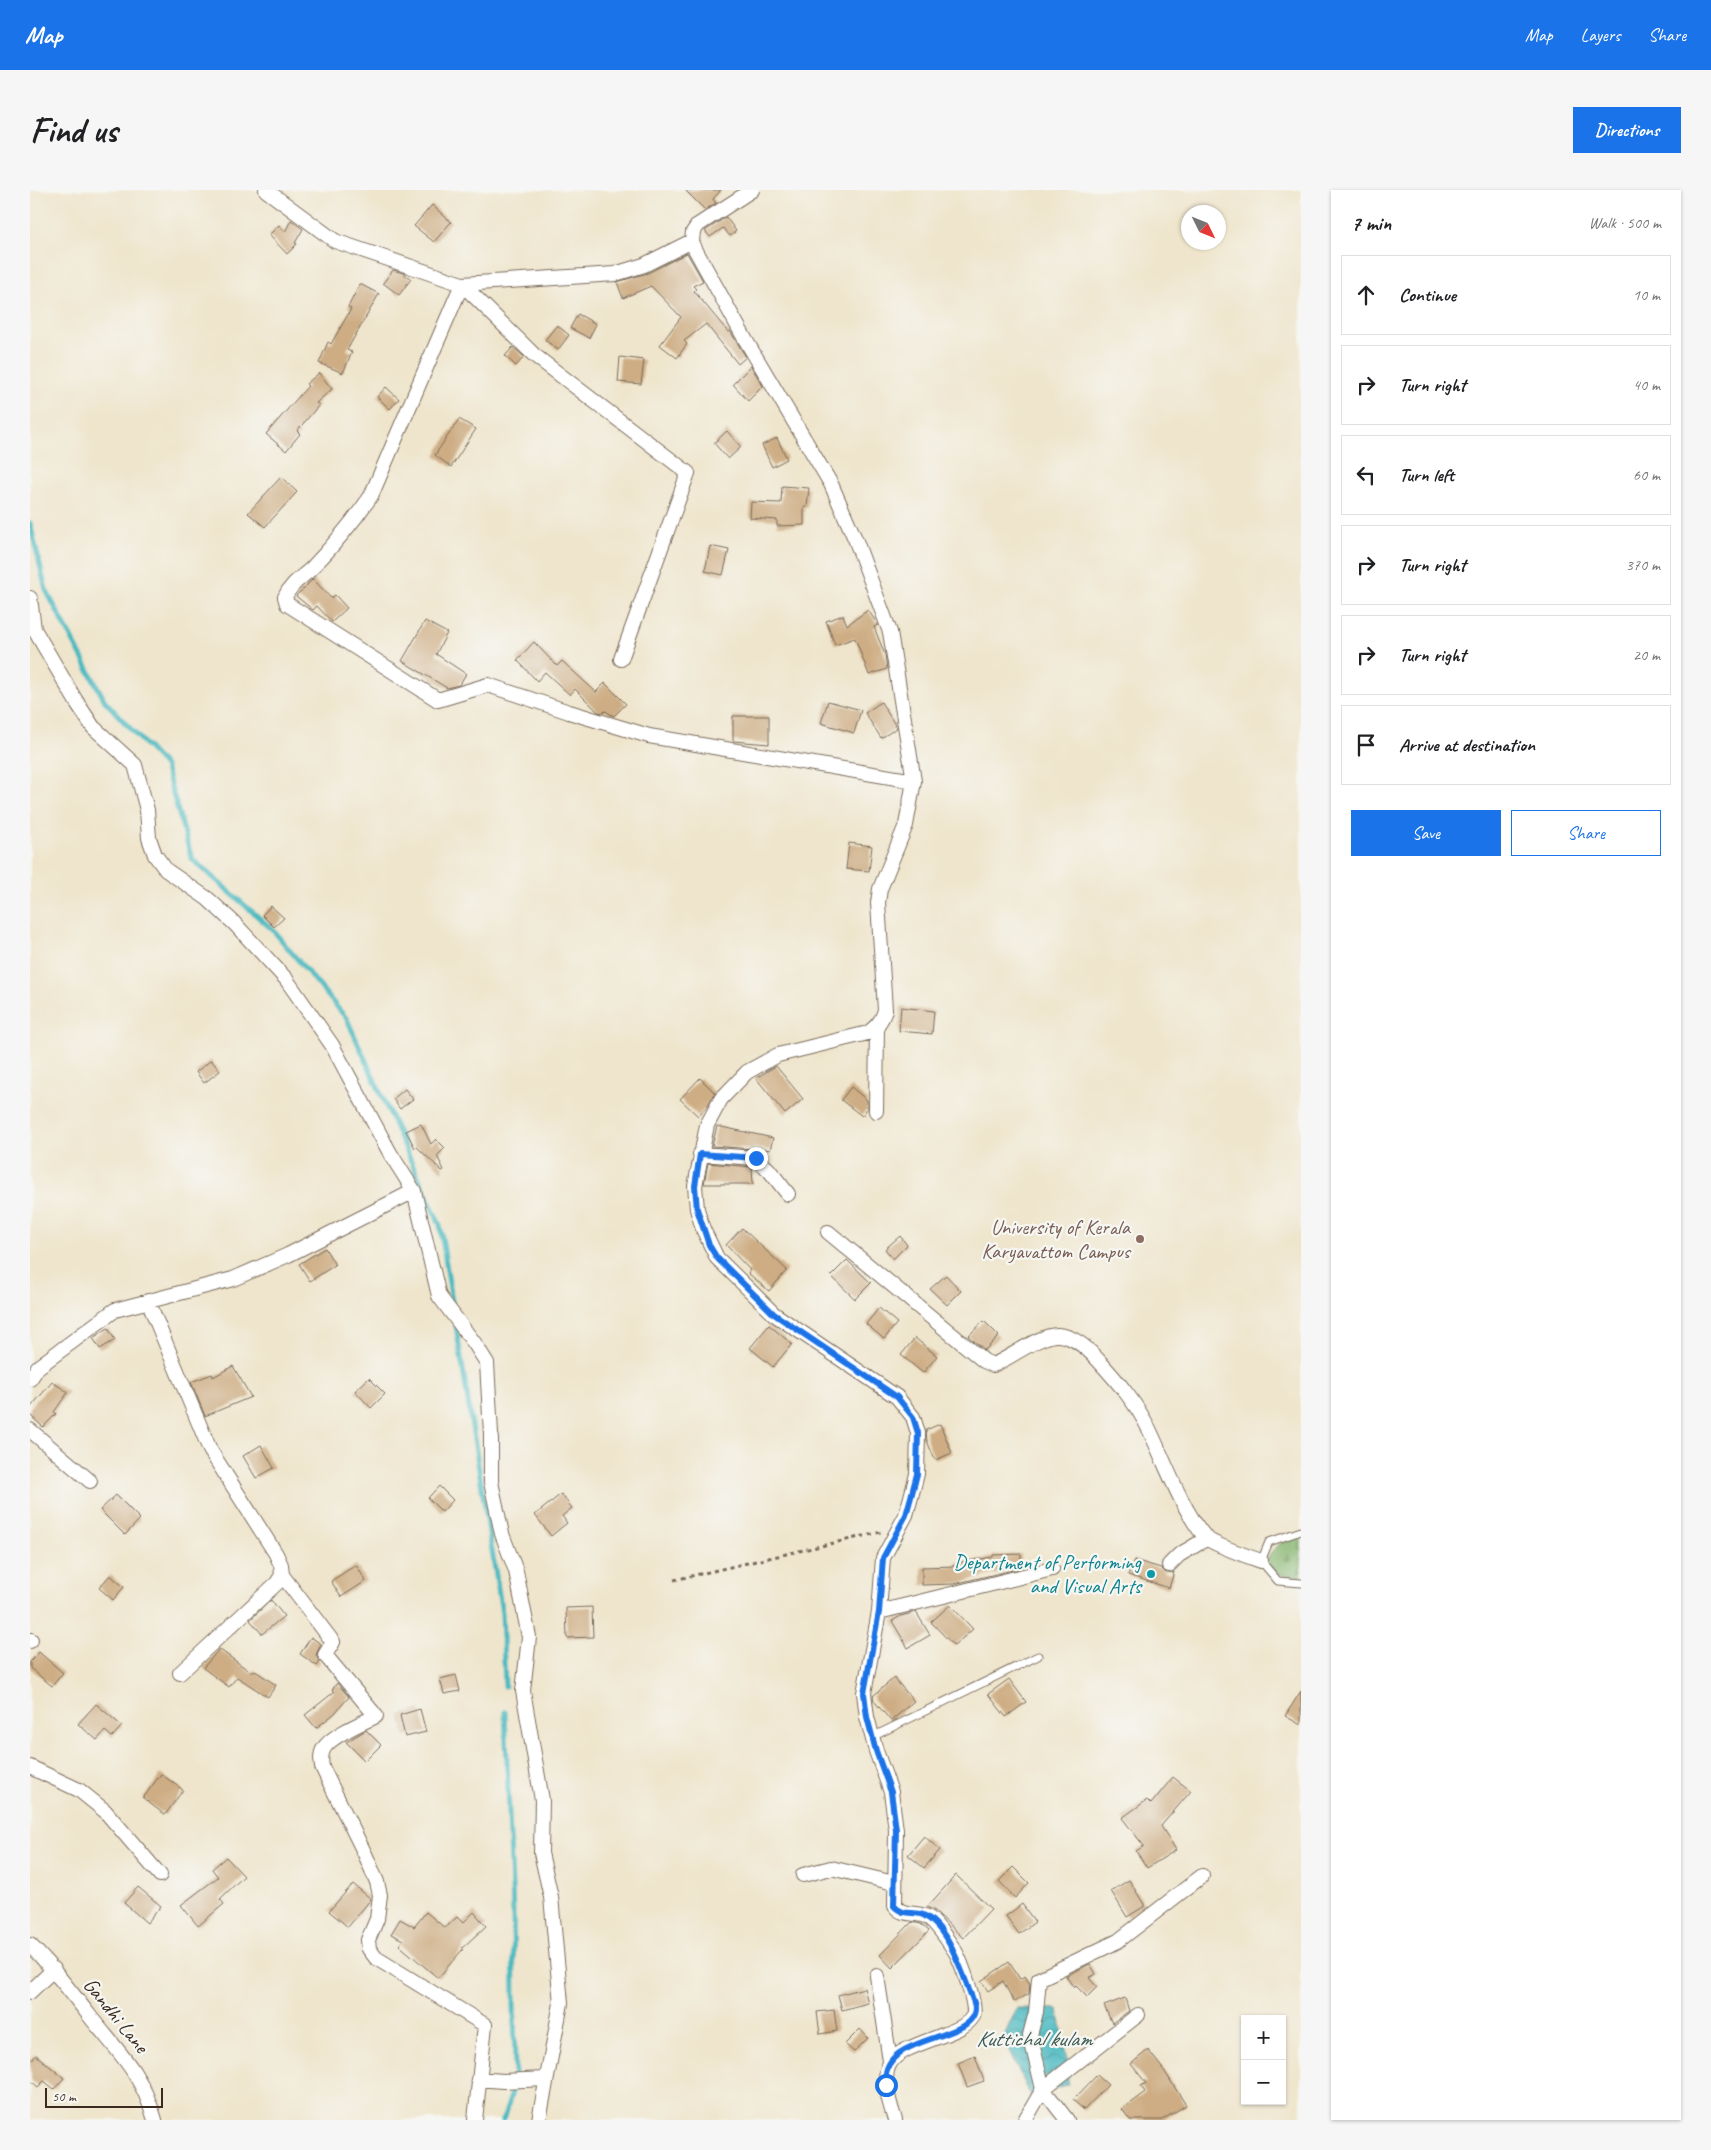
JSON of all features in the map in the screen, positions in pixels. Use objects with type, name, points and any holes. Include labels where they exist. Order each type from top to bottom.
[{"type":"street","points":[[266,190],[335,241],[462,284],[615,274],[644,265],[692,241]]},
{"type":"street","points":[[752,190],[698,225],[693,232],[692,241],[701,261],[745,340],[832,484],[856,542],[890,632],[914,781],[906,825],[880,889],[878,903],[884,1010],[877,1026],[876,1111]]},
{"type":"street","points":[[462,284],[534,355],[688,473],[620,659]]},
{"type":"street","points":[[462,284],[371,496],[352,523],[310,569],[288,589],[285,597],[288,604],[438,700],[488,685],[649,736],[914,781]]},
{"type":"street","points":[[30,598],[34,629],[76,701],[93,727],[135,765],[147,810],[149,838],[155,855],[166,870],[208,899],[234,923],[286,979],[332,1045],[390,1152],[414,1191],[439,1296],[487,1363],[491,1434],[491,1482],[502,1534],[516,1571],[529,1637],[524,1691],[542,1800],[541,1853],[551,1896],[561,2003],[545,2079],[539,2120]]},
{"type":"street","points":[[877,1026],[868,1033],[778,1055],[747,1072],[721,1099],[707,1124],[695,1186],[697,1209],[709,1245],[717,1258],[774,1314],[897,1397],[913,1417],[918,1433],[917,1474],[906,1515],[883,1558],[879,1612],[864,1693],[872,1737],[891,1792],[896,1830],[894,1906],[899,1911],[922,1914],[930,1919],[956,1952],[975,2008],[973,2017],[959,2029],[905,2050],[890,2061]]},
{"type":"street","points":[[700,1154],[756,1158],[769,1170],[788,1194]]},
{"type":"street","points":[[30,1379],[38,1367],[115,1310],[233,1279],[288,1255],[414,1191]]},
{"type":"street","points":[[828,1232],[984,1362],[993,1365],[1006,1360],[1044,1338],[1058,1335],[1074,1339],[1092,1353],[1128,1393],[1148,1428],[1169,1476],[1206,1539],[1261,1561]]},
{"type":"street","points":[[148,1301],[210,1450],[276,1554],[281,1565],[282,1575],[333,1642],[326,1655],[376,1716],[334,1738],[324,1748],[320,1758],[322,1767],[366,1854],[377,1882],[380,1895],[379,1907],[377,1919],[368,1940],[369,1949],[376,1958],[484,2025],[475,2120]]},
{"type":"street","points":[[30,1430],[90,1481]]},
{"type":"street","points":[[1169,1565],[1179,1555],[1206,1539]]},
{"type":"street","points":[[879,1612],[1052,1569]]},
{"type":"street","points":[[180,1673],[277,1583],[282,1575]]},
{"type":"street","points":[[30,1767],[79,1790],[105,1811],[160,1875]]},
{"type":"street","points":[[803,1875],[831,1868],[894,1883]]},
{"type":"street","points":[[1067,2120],[1044,2089],[1030,2035],[1036,2012],[1039,1979],[1118,1941],[1202,1876]]},
{"type":"street","name":"Gandhi Lane","points":[[30,1944],[54,1969],[134,2071],[148,2097],[154,2120]]},
{"type":"street","points":[[30,1992],[54,1969]]},
{"type":"street","points":[[877,1976],[890,2061],[885,2076],[896,2120]]},
{"type":"street","points":[[1024,2120],[1044,2089],[1138,2015]]},
{"type":"street","points":[[478,2079],[545,2079]]},
{"type":"lane","points":[[1301,1531],[1270,1542],[1261,1561],[1278,1580],[1301,1582]]},
{"type":"lane","points":[[872,1737],[1038,1656]]},
{"type":"path","points":[[674,1580],[899,1528]]},
{"type":"green space","points":[[1301,1537],[1301,1577],[1276,1574],[1266,1562],[1268,1557],[1278,1545]]},
{"type":"water","name":"Kuttichal kulam","points":[[1017,2008],[1058,2009],[1068,2060],[1068,2084],[1032,2098],[1003,2038]]},
{"type":"building","points":[[685,190],[721,190],[713,199],[716,203],[705,210]]},
{"type":"building","points":[[432,205],[451,222],[434,242],[414,226]]},
{"type":"building","points":[[726,217],[736,231],[730,236],[723,228],[710,237],[705,231]]},
{"type":"building","points":[[291,220],[303,229],[295,243],[297,244],[287,254],[269,235],[279,225],[285,232]]},
{"type":"building","points":[[687,253],[703,281],[693,286],[696,289],[694,291],[728,332],[730,331],[746,357],[738,364],[706,324],[684,341],[687,344],[677,358],[660,345],[681,317],[651,286],[623,298],[617,282],[648,273]]},
{"type":"building","points":[[393,270],[403,273],[411,279],[399,295],[383,283]]},
{"type":"building","points":[[360,284],[379,294],[347,350],[352,352],[343,373],[319,363],[328,342],[331,344],[351,309],[348,307]]},
{"type":"building","points":[[578,314],[596,324],[589,338],[570,328]]},
{"type":"building","points":[[557,325],[569,335],[558,350],[545,340]]},
{"type":"building","points":[[513,347],[524,357],[516,366],[505,356]]},
{"type":"building","points":[[620,357],[644,360],[641,384],[618,382]]},
{"type":"building","points":[[751,366],[763,386],[748,401],[733,384]]},
{"type":"building","points":[[319,373],[332,389],[316,403],[319,405],[297,431],[300,434],[286,451],[266,434],[308,386],[306,384]]},
{"type":"building","points":[[386,387],[399,399],[390,409],[377,397]]},
{"type":"building","points":[[459,419],[476,429],[451,467],[435,455]]},
{"type":"building","points":[[727,431],[741,447],[728,459],[714,443]]},
{"type":"building","points":[[777,438],[787,459],[772,467],[762,445]]},
{"type":"building","points":[[281,477],[297,492],[265,527],[248,513]]},
{"type":"building","points":[[782,486],[809,488],[807,507],[804,507],[804,525],[777,526],[777,520],[750,518],[751,502],[781,503]]},
{"type":"building","points":[[710,546],[729,550],[723,575],[705,571]]},
{"type":"building","points":[[313,579],[331,598],[335,595],[347,608],[332,622],[317,606],[313,610],[296,596]]},
{"type":"building","points":[[868,610],[878,625],[874,627],[885,655],[887,669],[869,675],[855,638],[835,645],[826,621],[843,615],[847,625]]},
{"type":"building","points":[[425,621],[447,633],[436,654],[466,674],[459,685],[447,688],[402,661]]},
{"type":"building","points":[[534,642],[557,666],[562,661],[596,692],[605,683],[626,704],[614,716],[605,711],[603,713],[598,712],[575,689],[570,695],[545,672],[537,681],[517,660]]},
{"type":"building","points":[[828,701],[861,710],[854,733],[821,723]]},
{"type":"building","points":[[881,702],[897,728],[881,738],[865,713]]},
{"type":"building","points":[[733,716],[769,716],[769,744],[733,741]]},
{"type":"building","points":[[849,843],[872,846],[869,871],[846,869]]},
{"type":"building","points":[[271,906],[284,918],[274,927],[262,915]]},
{"type":"building","points":[[901,1007],[934,1011],[932,1034],[899,1031]]},
{"type":"building","points":[[211,1060],[220,1071],[204,1083],[196,1072]]},
{"type":"building","points":[[776,1066],[803,1099],[785,1114],[756,1078]]},
{"type":"building","points":[[700,1078],[715,1093],[708,1105],[698,1116],[680,1099]]},
{"type":"building","points":[[851,1087],[867,1100],[867,1109],[862,1116],[841,1100]]},
{"type":"building","points":[[405,1089],[413,1099],[400,1109],[393,1099]]},
{"type":"building","points":[[421,1124],[431,1144],[436,1139],[445,1148],[437,1156],[444,1170],[442,1171],[417,1147],[415,1148],[406,1131]]},
{"type":"building","points":[[717,1126],[773,1138],[770,1150],[753,1147],[753,1149],[712,1146]]},
{"type":"building","points":[[708,1163],[752,1167],[753,1184],[704,1184]]},
{"type":"building","points":[[742,1228],[787,1270],[769,1291],[748,1273],[750,1270],[726,1245]]},
{"type":"building","points":[[900,1236],[907,1245],[893,1259],[885,1249]]},
{"type":"building","points":[[325,1248],[335,1265],[310,1281],[299,1264]]},
{"type":"building","points":[[847,1260],[871,1283],[855,1299],[831,1276]]},
{"type":"building","points":[[946,1275],[961,1291],[947,1305],[930,1289]]},
{"type":"building","points":[[879,1308],[897,1323],[884,1339],[866,1324]]},
{"type":"building","points":[[984,1321],[999,1336],[985,1350],[968,1336]]},
{"type":"building","points":[[769,1325],[792,1344],[773,1367],[750,1348]]},
{"type":"building","points":[[108,1328],[115,1340],[100,1349],[93,1338]]},
{"type":"building","points":[[915,1338],[937,1356],[923,1373],[901,1355]]},
{"type":"building","points":[[233,1366],[251,1397],[205,1416],[191,1382],[212,1374],[213,1377]]},
{"type":"building","points":[[369,1378],[385,1394],[371,1408],[355,1391]]},
{"type":"building","points":[[52,1382],[68,1392],[54,1412],[56,1414],[43,1427],[30,1415],[30,1408]]},
{"type":"building","points":[[940,1424],[952,1453],[935,1460],[927,1441],[926,1430]]},
{"type":"building","points":[[261,1445],[274,1468],[256,1478],[243,1456]]},
{"type":"building","points":[[439,1486],[453,1500],[442,1512],[428,1498]]},
{"type":"building","points":[[561,1494],[572,1508],[562,1516],[567,1523],[551,1536],[535,1515]]},
{"type":"building","points":[[116,1495],[140,1519],[125,1535],[100,1510]]},
{"type":"building","points":[[1021,1554],[1021,1568],[954,1584],[922,1585],[922,1567],[956,1566],[956,1563],[993,1557],[993,1555]]},
{"type":"building","name":"Department of Performing and Visual Arts","points":[[1134,1560],[1161,1568],[1166,1573],[1174,1572],[1169,1588],[1128,1575]]},
{"type":"building","points":[[356,1565],[366,1581],[341,1597],[331,1581]]},
{"type":"building","points":[[110,1575],[124,1587],[113,1600],[99,1588]]},
{"type":"building","points":[[271,1600],[284,1616],[262,1634],[250,1620]]},
{"type":"building","points":[[950,1605],[973,1629],[954,1646],[931,1622]]},
{"type":"building","points":[[592,1607],[593,1637],[567,1638],[566,1608]]},
{"type":"building","points":[[916,1612],[930,1635],[908,1648],[892,1621],[901,1616]]},
{"type":"building","points":[[311,1637],[321,1644],[316,1655],[320,1662],[317,1666],[300,1654]]},
{"type":"building","points":[[219,1649],[252,1673],[254,1670],[276,1685],[268,1697],[237,1677],[229,1687],[203,1668]]},
{"type":"building","points":[[39,1652],[63,1673],[52,1686],[30,1668],[30,1662]]},
{"type":"building","points":[[456,1675],[460,1691],[444,1694],[440,1679]]},
{"type":"building","points":[[894,1678],[914,1701],[891,1721],[874,1701],[873,1696]]},
{"type":"building","points":[[1009,1679],[1026,1702],[1006,1717],[988,1694]]},
{"type":"building","points":[[337,1683],[349,1697],[334,1714],[316,1728],[305,1715],[334,1692],[332,1690]]},
{"type":"building","points":[[1301,1691],[1301,1725],[1285,1716]]},
{"type":"building","points":[[96,1704],[122,1726],[112,1737],[105,1731],[97,1740],[78,1724]]},
{"type":"building","points":[[420,1709],[426,1732],[405,1737],[400,1715]]},
{"type":"building","points":[[366,1730],[381,1745],[365,1761],[346,1742]]},
{"type":"building","points":[[161,1774],[183,1790],[165,1815],[143,1798]]},
{"type":"building","points":[[1173,1777],[1191,1791],[1161,1826],[1176,1850],[1147,1868],[1136,1851],[1144,1846],[1122,1818],[1147,1800],[1151,1804]]},
{"type":"building","points":[[924,1836],[940,1850],[924,1868],[908,1855]]},
{"type":"building","points":[[226,1857],[244,1876],[220,1899],[224,1904],[198,1926],[181,1905],[218,1877],[212,1869]]},
{"type":"building","points":[[1013,1867],[1029,1883],[1015,1898],[999,1881]]},
{"type":"building","points":[[956,1875],[991,1909],[963,1938],[935,1911],[927,1907]]},
{"type":"building","points":[[1129,1880],[1145,1906],[1127,1917],[1111,1891]]},
{"type":"building","points":[[353,1884],[371,1899],[348,1927],[329,1911]]},
{"type":"building","points":[[138,1887],[161,1906],[147,1923],[124,1903]]},
{"type":"building","points":[[1022,1904],[1035,1922],[1019,1934],[1006,1916]]},
{"type":"building","points":[[426,1912],[445,1928],[457,1917],[463,1923],[474,1912],[486,1926],[462,1948],[438,1978],[399,1945],[403,1940],[391,1934],[400,1919],[414,1927]]},
{"type":"building","points":[[912,1922],[921,1924],[929,1931],[892,1968],[880,1955]]},
{"type":"building","points":[[1009,1962],[1020,1979],[1025,1976],[1030,1984],[1029,1994],[1014,2002],[1003,1981],[988,1991],[981,1981]]},
{"type":"building","points":[[1090,1964],[1096,1974],[1089,1978],[1097,1987],[1087,1997],[1076,1986],[1074,1988],[1066,1976]]},
{"type":"building","points":[[864,1988],[868,2003],[842,2010],[838,1995]]},
{"type":"building","points":[[1125,1998],[1129,2011],[1112,2023],[1104,2006]]},
{"type":"building","points":[[834,2010],[837,2031],[820,2034],[817,2012]]},
{"type":"building","points":[[860,2029],[868,2038],[854,2052],[845,2044]]},
{"type":"building","points":[[1148,2050],[1163,2069],[1186,2105],[1162,2120],[1130,2120],[1122,2109],[1145,2092],[1141,2086],[1146,2083],[1131,2064]]},
{"type":"building","points":[[36,2055],[64,2078],[54,2089],[44,2081],[38,2087],[30,2080],[30,2062]]},
{"type":"building","points":[[975,2056],[984,2081],[967,2087],[958,2063]]},
{"type":"building","points":[[1097,2075],[1108,2085],[1084,2110],[1073,2100]]},
{"type":"waterway","points":[[30,523],[46,590],[105,701],[165,766],[192,859],[272,929],[347,1019],[440,1225],[453,1308]]},
{"type":"waterway","points":[[456,1326],[502,1613],[505,1687]]},
{"type":"waterway","points":[[503,2120],[515,2083],[513,1912],[505,1712]]},
{"type":"place","name":"University of Kerala Karyavattom Campus","points":[[1140,1239]]},
{"type":"place","name":"Department of Performing and Visual Arts","points":[[1151,1574]]},
{"type":"route","points":[[756,1158],[700,1154],[695,1186],[697,1209],[709,1245],[717,1258],[774,1314],[897,1397],[913,1417],[918,1433],[917,1474],[906,1515],[883,1558],[879,1612],[864,1693],[867,1717],[876,1751],[891,1792],[896,1830],[894,1906],[899,1911],[906,1913],[922,1914],[936,1926],[956,1952],[975,2008],[973,2017],[959,2029],[905,2050],[890,2061],[885,2076],[886,2085]]}]
